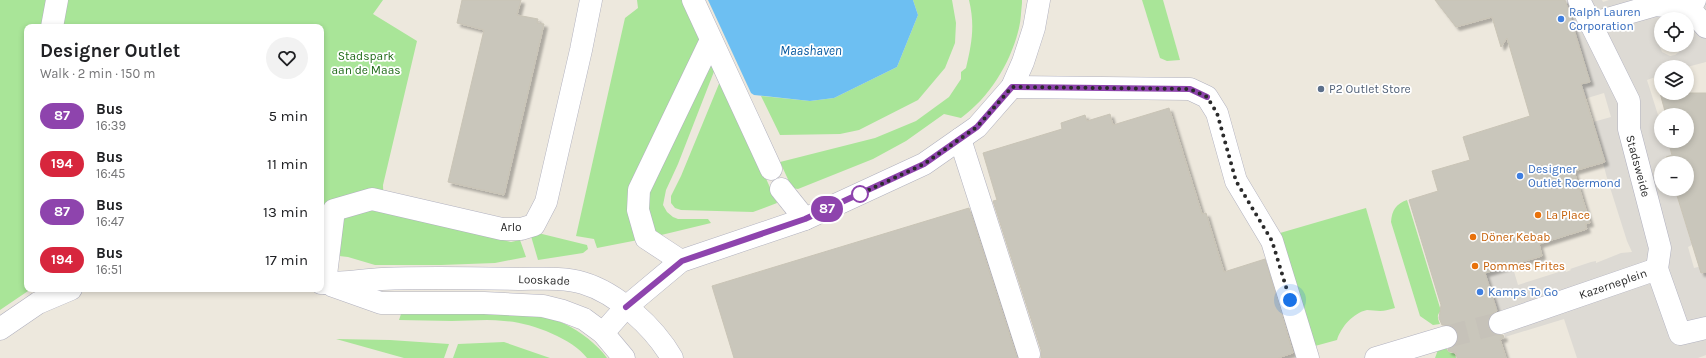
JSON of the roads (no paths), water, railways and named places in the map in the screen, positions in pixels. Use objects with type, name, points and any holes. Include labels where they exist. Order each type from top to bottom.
[{"type":"street","points":[[53,24],[57,0]]},
{"type":"street","name":"Arlo","points":[[324,264],[327,206],[372,199],[502,229],[521,229],[534,225],[546,202],[591,0]]},
{"type":"street","points":[[693,0],[771,169]]},
{"type":"street","points":[[603,333],[626,307],[682,261],[805,219],[924,164],[977,127],[1012,87],[1034,28],[1039,0]]},
{"type":"street","name":"Stadsweide","points":[[1579,0],[1629,101],[1628,130],[1660,248],[1658,269]]},
{"type":"street","points":[[1590,24],[1656,5],[1692,4],[1706,27]]},
{"type":"street","points":[[682,261],[646,238],[638,210],[639,190],[711,40]]},
{"type":"street","points":[[1012,87],[1190,89],[1207,97],[1217,113],[1236,181],[1272,241],[1308,358]]},
{"type":"street","points":[[960,139],[1028,354]]},
{"type":"street","points":[[781,188],[805,219]]},
{"type":"street","name":"Kazerneplein","points":[[1500,323],[1658,269],[1680,334],[1706,328]]},
{"type":"street","name":"Looskade","points":[[324,283],[382,279],[565,279],[583,282],[598,289],[626,307],[649,328],[672,358]]},
{"type":"street","points":[[324,283],[380,303],[543,306],[564,311],[584,319],[603,333],[624,358]]},
{"type":"street","points":[[0,329],[38,304],[64,292]]},
{"type":"street","points":[[1376,358],[1446,337]]},
{"type":"water","name":"Maashaven","points":[[708,0],[913,0],[918,15],[897,67],[834,98],[810,101],[754,95],[751,93]]},
{"type":"tunnel","points":[[1446,337],[1500,323]]},
{"type":"place","name":"Ralph Lauren Corporation","points":[[1561,19]]},
{"type":"place","name":"P2 Outlet Store","points":[[1321,89]]},
{"type":"place","name":"Designer Outlet Roermond","points":[[1520,176]]},
{"type":"place","name":"La Place","points":[[1538,215]]},
{"type":"place","name":"Döner Kebab","points":[[1473,237]]},
{"type":"place","name":"Pommes Frites","points":[[1475,266]]},
{"type":"place","name":"Kamps To Go","points":[[1480,292]]},
{"type":"park label","name":"Stadspark aan de Maas","points":[[366,63]]}]
